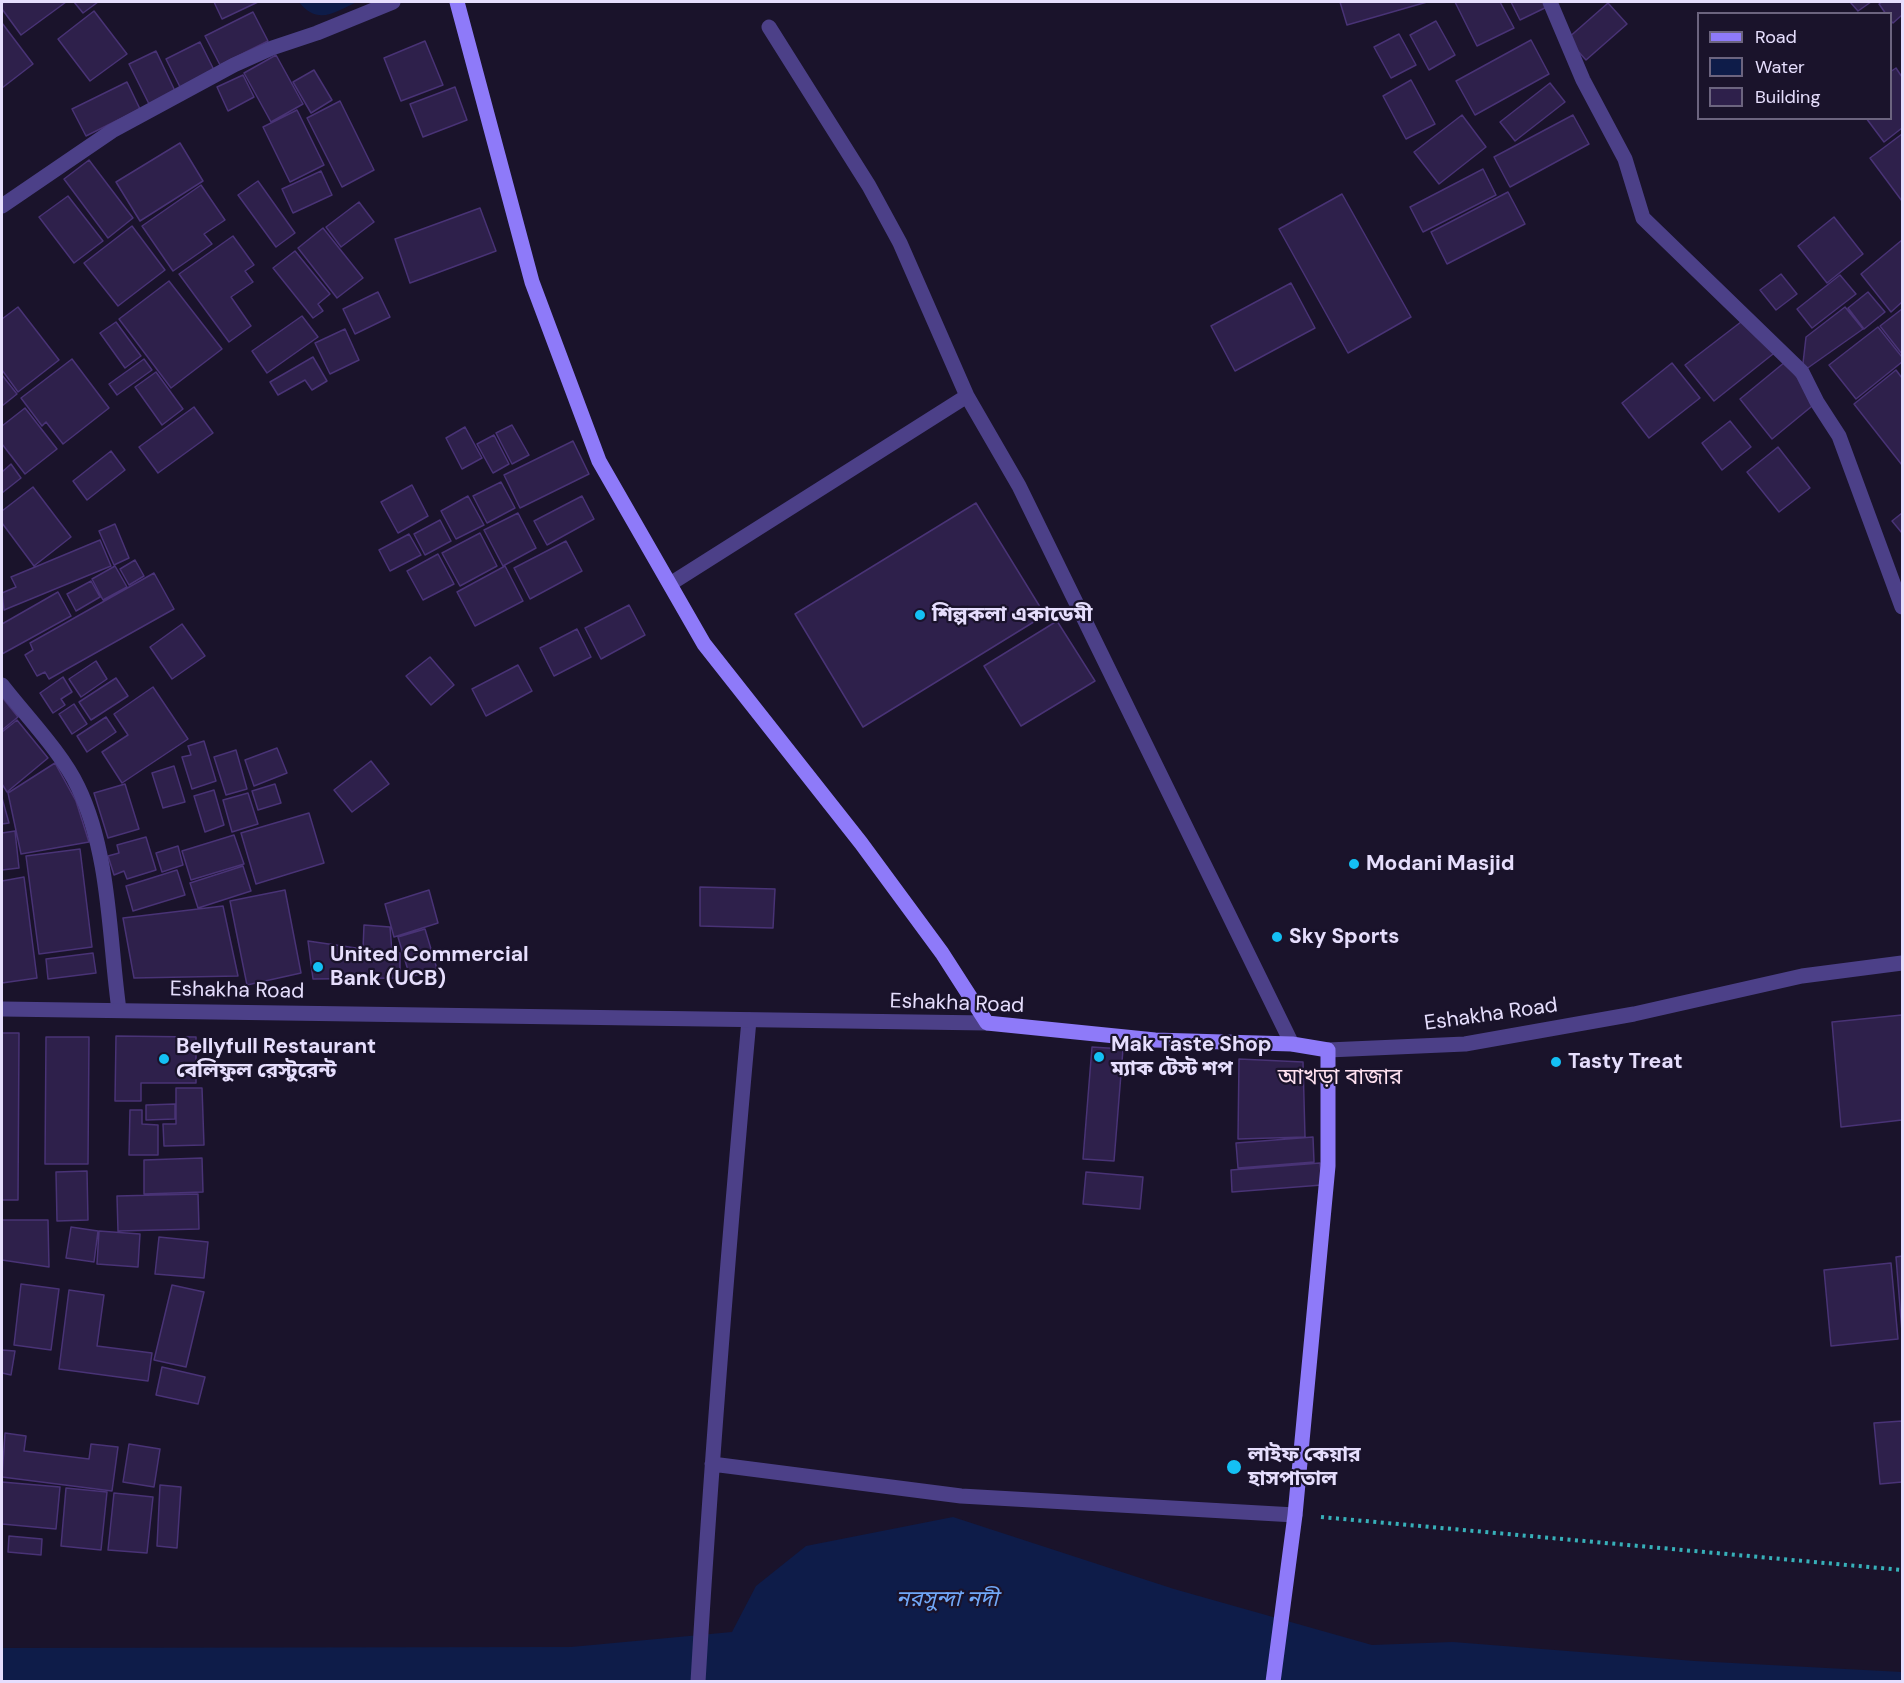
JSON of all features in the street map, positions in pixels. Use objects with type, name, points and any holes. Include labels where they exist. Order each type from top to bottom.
[{"type":"main road","points":[[457,2],[532,282],[599,460],[704,644],[874,861],[942,953],[987,1023]]},
{"type":"main road","name":"Eshakha Road","points":[[987,1023],[1155,1040],[1292,1044],[1328,1050]]},
{"type":"main road","points":[[1273,1682],[1295,1515],[1328,1166],[1328,1050]]},
{"type":"street","points":[[2,206],[112,131],[234,65],[272,48],[317,33],[393,2]]},
{"type":"street","points":[[1550,2],[1583,80],[1625,159],[1643,218],[1802,372],[1817,402],[1839,436],[1902,606]]},
{"type":"street","points":[[769,27],[869,186],[900,243],[967,396],[1019,486],[1292,1044]]},
{"type":"street","points":[[670,584],[967,396]]},
{"type":"street","points":[[2,685],[78,785],[90,814],[102,859],[119,1011]]},
{"type":"street","name":"Eshakha Road","points":[[1328,1050],[1465,1044],[1634,1014],[1802,976],[1902,963]]},
{"type":"street","name":"Eshakha Road","points":[[2,1009],[987,1023]]},
{"type":"street","points":[[698,1682],[724,1304],[749,1020]]},
{"type":"street","points":[[712,1464],[961,1496],[1295,1515]]},
{"type":"path","points":[[1295,1515],[1902,1570]]},
{"type":"water","points":[[299,2],[357,2],[334,13],[320,15],[313,14]]},
{"type":"water","name":"নরসুন্দা নদী","points":[[953,1517],[1174,1589],[1372,1645],[1453,1642],[1695,1661],[1902,1672],[1902,1681],[2,1682],[2,1648],[571,1647],[732,1632],[756,1586],[806,1546]]},
{"type":"building","points":[[4,2],[66,2],[21,35],[2,9]]},
{"type":"building","points":[[74,2],[98,2],[83,13]]},
{"type":"building","points":[[214,2],[258,2],[222,19]]},
{"type":"building","points":[[1340,2],[1427,2],[1347,25]]},
{"type":"building","points":[[1455,2],[1500,2],[1514,28],[1477,46]]},
{"type":"building","points":[[1511,2],[1549,2],[1551,5],[1520,20]]},
{"type":"building","points":[[1850,2],[1871,2],[1858,11]]},
{"type":"building","points":[[1902,2],[1902,15],[1893,23],[1892,12],[1885,12],[1879,4]]},
{"type":"building","points":[[1608,3],[1627,24],[1586,60],[1567,39]]},
{"type":"building","points":[[94,11],[127,54],[90,81],[58,39]]},
{"type":"building","points":[[253,12],[268,41],[220,65],[205,36]]},
{"type":"building","points":[[1436,21],[1455,55],[1429,70],[1410,35]]},
{"type":"building","points":[[2,23],[33,64],[2,88]]},
{"type":"building","points":[[1399,34],[1416,65],[1391,78],[1374,47]]},
{"type":"building","points":[[1531,40],[1549,74],[1475,115],[1456,81]]},
{"type":"building","points":[[425,41],[443,85],[401,101],[384,58]]},
{"type":"building","points":[[200,42],[215,72],[181,89],[166,59]]},
{"type":"building","points":[[156,51],[175,91],[149,104],[129,64]]},
{"type":"building","points":[[276,55],[303,104],[271,122],[244,73]]},
{"type":"building","points":[[1896,68],[1902,77],[1902,128],[1884,142],[1868,120],[1892,120],[1892,71]]},
{"type":"building","points":[[314,70],[332,100],[311,113],[293,82]]},
{"type":"building","points":[[243,75],[254,97],[228,111],[217,87]]},
{"type":"building","points":[[1411,80],[1435,124],[1406,139],[1383,96]]},
{"type":"building","points":[[127,82],[140,109],[86,136],[72,109]]},
{"type":"building","points":[[1550,83],[1565,102],[1515,141],[1500,122]]},
{"type":"building","points":[[455,87],[467,120],[423,137],[410,104]]},
{"type":"building","points":[[340,101],[374,170],[342,187],[307,118]]},
{"type":"building","points":[[297,110],[324,165],[290,182],[263,127]]},
{"type":"building","points":[[1462,115],[1486,147],[1439,184],[1414,152]]},
{"type":"building","points":[[1573,115],[1589,144],[1510,187],[1494,157]]},
{"type":"building","points":[[1902,134],[1902,201],[1870,158]]},
{"type":"building","points":[[180,143],[203,181],[140,221],[116,182]]},
{"type":"building","points":[[89,160],[133,218],[108,238],[64,179]]},
{"type":"building","points":[[1483,169],[1496,195],[1423,232],[1410,207]]},
{"type":"building","points":[[321,171],[332,195],[293,213],[282,189]]},
{"type":"building","points":[[258,181],[295,233],[276,247],[238,195]]},
{"type":"building","points":[[201,185],[225,220],[204,234],[212,244],[173,271],[142,226]]},
{"type":"building","points":[[1508,192],[1525,224],[1447,264],[1431,232]]},
{"type":"building","points":[[1342,194],[1411,317],[1348,353],[1279,229]]},
{"type":"building","points":[[68,196],[103,241],[74,263],[39,217]]},
{"type":"building","points":[[359,202],[374,222],[341,247],[326,227]]},
{"type":"building","points":[[480,208],[496,251],[410,283],[395,239]]},
{"type":"building","points":[[1834,217],[1863,254],[1827,283],[1798,246]]},
{"type":"building","points":[[132,226],[165,270],[118,306],[84,263]]},
{"type":"building","points":[[323,228],[363,278],[337,298],[298,248]]},
{"type":"building","points":[[233,236],[254,265],[245,271],[253,282],[231,297],[251,326],[229,342],[179,274]]},
{"type":"building","points":[[1902,240],[1902,302],[1891,312],[1861,274]]},
{"type":"building","points":[[295,251],[330,294],[318,304],[323,311],[313,318],[273,268]]},
{"type":"building","points":[[1781,274],[1797,294],[1776,310],[1760,290]]},
{"type":"building","points":[[1840,275],[1856,294],[1812,328],[1797,309]]},
{"type":"building","points":[[169,281],[222,349],[171,388],[119,319]]},
{"type":"building","points":[[1291,283],[1315,328],[1235,371],[1211,326]]},
{"type":"building","points":[[378,292],[390,317],[355,334],[343,309]]},
{"type":"building","points":[[1868,292],[1885,312],[1864,329],[1848,308]]},
{"type":"building","points":[[18,307],[59,360],[18,392],[2,370],[2,319]]},
{"type":"building","points":[[1845,307],[1863,329],[1802,372],[1806,337]]},
{"type":"building","points":[[1902,309],[1902,354],[1880,326]]},
{"type":"building","points":[[1750,315],[1778,350],[1714,401],[1685,365]]},
{"type":"building","points":[[302,316],[318,337],[267,373],[252,351]]},
{"type":"building","points":[[116,322],[141,356],[125,368],[100,333]]},
{"type":"building","points":[[1878,327],[1902,357],[1902,362],[1856,399],[1829,365]]},
{"type":"building","points":[[345,329],[359,360],[330,374],[315,343]]},
{"type":"building","points":[[313,357],[327,381],[312,390],[305,380],[278,395],[270,382]]},
{"type":"building","points":[[72,359],[109,408],[63,444],[46,422],[42,426],[21,398]]},
{"type":"building","points":[[144,359],[152,370],[117,395],[109,384]]},
{"type":"building","points":[[1785,362],[1817,402],[1772,439],[1740,399]]},
{"type":"building","points":[[1672,363],[1700,398],[1649,438],[1622,403]]},
{"type":"building","points":[[1896,370],[1902,378],[1902,465],[1854,404]]},
{"type":"building","points":[[156,372],[183,409],[162,425],[135,387]]},
{"type":"building","points":[[2,375],[17,394],[2,406]]},
{"type":"building","points":[[194,407],[213,433],[158,473],[139,447]]},
{"type":"building","points":[[25,408],[57,449],[25,474],[2,444],[2,426]]},
{"type":"building","points":[[1730,421],[1751,447],[1722,470],[1702,443]]},
{"type":"building","points":[[512,425],[529,455],[512,464],[496,433]]},
{"type":"building","points":[[465,427],[482,458],[462,469],[446,438]]},
{"type":"building","points":[[494,435],[509,464],[493,473],[477,444]]},
{"type":"building","points":[[573,441],[589,474],[520,508],[504,475]]},
{"type":"building","points":[[1778,447],[1810,488],[1779,512],[1747,472]]},
{"type":"building","points":[[111,451],[125,470],[87,500],[73,481]]},
{"type":"building","points":[[11,464],[21,478],[2,493],[2,472]]},
{"type":"building","points":[[501,482],[515,508],[487,523],[473,496]]},
{"type":"building","points":[[412,485],[428,516],[398,533],[381,502]]},
{"type":"building","points":[[33,487],[71,537],[34,566],[2,523],[2,511]]},
{"type":"building","points":[[468,496],[484,525],[456,539],[441,511]]},
{"type":"building","points":[[582,496],[594,519],[547,545],[534,521]]},
{"type":"building","name":"শিল্পকলা একাডেমী","points":[[976,503],[1045,615],[863,727],[795,614]]},
{"type":"building","points":[[518,513],[536,548],[503,566],[484,530]]},
{"type":"building","points":[[1902,513],[1902,533],[1892,521]]},
{"type":"building","points":[[440,520],[451,541],[425,555],[414,534]]},
{"type":"building","points":[[115,524],[129,558],[114,565],[99,531]]},
{"type":"building","points":[[480,533],[497,566],[460,586],[442,553]]},
{"type":"building","points":[[409,534],[421,555],[390,571],[379,550]]},
{"type":"building","points":[[100,540],[111,566],[4,610],[2,593],[16,587],[11,577]]},
{"type":"building","points":[[566,541],[582,571],[530,599],[514,568]]},
{"type":"building","points":[[438,554],[454,584],[423,600],[407,571]]},
{"type":"building","points":[[135,560],[144,576],[129,585],[120,569]]},
{"type":"building","points":[[115,566],[127,587],[103,600],[92,579]]},
{"type":"building","points":[[505,566],[523,601],[475,626],[457,592]]},
{"type":"building","points":[[154,573],[174,609],[49,679],[45,672],[37,676],[25,655],[33,650],[30,643]]},
{"type":"building","points":[[91,581],[100,597],[76,611],[67,594]]},
{"type":"building","points":[[58,592],[71,616],[2,654],[2,624]]},
{"type":"building","points":[[629,605],[645,635],[601,659],[585,628]]},
{"type":"building","points":[[1057,621],[1095,681],[1021,726],[984,666]]},
{"type":"building","points":[[182,624],[205,656],[172,679],[150,647]]},
{"type":"building","points":[[577,629],[591,657],[554,676],[540,648]]},
{"type":"building","points":[[430,657],[454,685],[431,705],[406,676]]},
{"type":"building","points":[[96,661],[107,679],[81,697],[69,679]]},
{"type":"building","points":[[518,665],[532,691],[486,716],[472,689]]},
{"type":"building","points":[[63,677],[72,692],[61,699],[65,705],[53,713],[40,693]]},
{"type":"building","points":[[116,678],[128,696],[91,720],[79,702]]},
{"type":"building","points":[[153,687],[188,739],[122,783],[102,752],[128,735],[114,714]]},
{"type":"building","points":[[2,697],[18,717],[2,730]]},
{"type":"building","points":[[74,704],[87,724],[72,734],[59,714]]},
{"type":"building","points":[[106,717],[116,732],[87,752],[77,736]]},
{"type":"building","points":[[17,720],[48,758],[7,792],[2,784],[2,732]]},
{"type":"building","points":[[204,741],[216,781],[192,789],[182,757],[191,755],[188,746]]},
{"type":"building","points":[[277,748],[287,773],[254,786],[245,760]]},
{"type":"building","points":[[236,750],[247,789],[226,795],[214,757]]},
{"type":"building","points":[[371,761],[389,784],[352,812],[334,790]]},
{"type":"building","points":[[55,763],[76,801],[89,842],[21,854],[8,793]]},
{"type":"building","points":[[174,766],[185,802],[163,808],[152,773]]},
{"type":"building","points":[[125,784],[139,829],[108,838],[94,793]]},
{"type":"building","points":[[275,784],[281,803],[258,810],[252,791]]},
{"type":"building","points":[[214,790],[224,825],[205,832],[194,796]]},
{"type":"building","points":[[248,793],[258,824],[232,832],[223,800]]},
{"type":"building","points":[[2,798],[9,823],[2,824]]},
{"type":"building","points":[[309,813],[324,863],[256,884],[241,833]]},
{"type":"building","points":[[15,831],[19,868],[2,870],[2,833]]},
{"type":"building","points":[[234,835],[244,864],[191,880],[182,851]]},
{"type":"building","points":[[146,837],[156,870],[127,879],[124,871],[114,875],[108,856],[119,853],[117,845]]},
{"type":"building","points":[[178,846],[183,865],[162,872],[156,853]]},
{"type":"building","points":[[80,849],[92,947],[39,954],[26,856]]},
{"type":"building","points":[[243,866],[251,891],[198,908],[190,883]]},
{"type":"building","points":[[177,870],[185,895],[133,911],[126,886]]},
{"type":"building","points":[[24,877],[37,978],[2,983],[2,881]]},
{"type":"building","points":[[700,887],[775,889],[773,928],[700,926]]},
{"type":"building","points":[[285,890],[301,973],[247,985],[230,901]]},
{"type":"building","points":[[429,890],[438,923],[394,937],[385,904]]},
{"type":"building","points":[[223,906],[238,976],[134,978],[123,918]]},
{"type":"building","points":[[364,925],[390,927],[392,952],[400,953],[400,978],[313,979],[308,941],[363,949]]},
{"type":"building","points":[[425,929],[437,969],[410,977],[398,937]]},
{"type":"building","points":[[93,953],[96,973],[48,979],[46,959]]},
{"type":"building","points":[[1902,1015],[1902,1120],[1841,1127],[1832,1022]]},
{"type":"building","points":[[2,1033],[19,1033],[18,1200],[2,1200]]},
{"type":"building","points":[[116,1036],[196,1037],[196,1083],[141,1083],[141,1101],[115,1101]]},
{"type":"building","points":[[46,1037],[89,1037],[88,1164],[45,1164]]},
{"type":"building","points":[[1092,1047],[1123,1049],[1114,1161],[1083,1159]]},
{"type":"building","points":[[1239,1059],[1303,1062],[1305,1137],[1238,1139]]},
{"type":"building","points":[[176,1088],[202,1088],[204,1145],[164,1146],[163,1124],[176,1124]]},
{"type":"building","points":[[175,1104],[175,1119],[146,1120],[146,1105]]},
{"type":"building","points":[[130,1110],[142,1110],[142,1124],[158,1125],[158,1155],[129,1155]]},
{"type":"building","points":[[1313,1137],[1314,1162],[1238,1168],[1236,1143]]},
{"type":"building","points":[[202,1158],[203,1192],[144,1194],[144,1160]]},
{"type":"building","points":[[1320,1163],[1322,1185],[1232,1192],[1231,1170]]},
{"type":"building","points":[[87,1171],[88,1220],[57,1221],[56,1172]]},
{"type":"building","points":[[1086,1172],[1143,1177],[1140,1209],[1083,1204]]},
{"type":"building","points":[[198,1194],[199,1229],[118,1231],[117,1196]]},
{"type":"building","points":[[2,1220],[48,1220],[49,1267],[2,1260]]},
{"type":"building","points":[[71,1227],[98,1231],[94,1262],[66,1258]]},
{"type":"building","points":[[99,1231],[140,1234],[138,1267],[97,1264]]},
{"type":"building","points":[[159,1237],[208,1242],[204,1278],[155,1274]]},
{"type":"building","points":[[1902,1256],[1902,1332],[1896,1257]]},
{"type":"building","points":[[1891,1263],[1898,1339],[1831,1346],[1824,1270]]},
{"type":"building","points":[[21,1284],[59,1289],[51,1350],[14,1345]]},
{"type":"building","points":[[172,1285],[204,1292],[186,1367],[154,1360]]},
{"type":"building","points":[[69,1290],[104,1295],[97,1346],[152,1353],[148,1381],[59,1369]]},
{"type":"building","points":[[2,1350],[15,1351],[11,1375],[2,1373]]},
{"type":"building","points":[[162,1367],[205,1377],[198,1404],[156,1395]]},
{"type":"building","points":[[1902,1421],[1902,1482],[1880,1484],[1874,1423]]},
{"type":"building","points":[[5,1433],[26,1436],[24,1451],[89,1459],[91,1444],[118,1447],[112,1491],[2,1477]]},
{"type":"building","points":[[129,1444],[160,1449],[154,1487],[123,1482]]},
{"type":"building","points":[[2,1482],[60,1487],[56,1529],[2,1524]]},
{"type":"building","points":[[160,1485],[181,1487],[177,1548],[157,1546]]},
{"type":"building","points":[[66,1488],[107,1492],[101,1550],[61,1546]]},
{"type":"building","points":[[114,1493],[153,1497],[147,1553],[108,1550]]},
{"type":"building","points":[[9,1536],[42,1539],[41,1555],[8,1552]]},
{"type":"place","name":"শিল্পকলা একাডেমী","points":[[920,615]]},
{"type":"place","name":"Modani Masjid","points":[[1354,864]]},
{"type":"place","name":"Sky Sports","points":[[1277,937]]},
{"type":"place","name":"United Commercial Bank (UCB)","points":[[318,967]]},
{"type":"place","name":"Mak Taste Shop ম্যাক টেস্ট শপ","points":[[1099,1057]]},
{"type":"place","name":"Bellyfull Restaurant বেলিফুল রেস্টুরেন্ট","points":[[164,1059]]},
{"type":"place","name":"Tasty Treat","points":[[1556,1062]]},
{"type":"place","name":"লাইফ কেয়ার হাসপাতাল","points":[[1234,1467]]},
{"type":"district","name":"আখড়া বাজার","points":[[1340,1078]]}]
